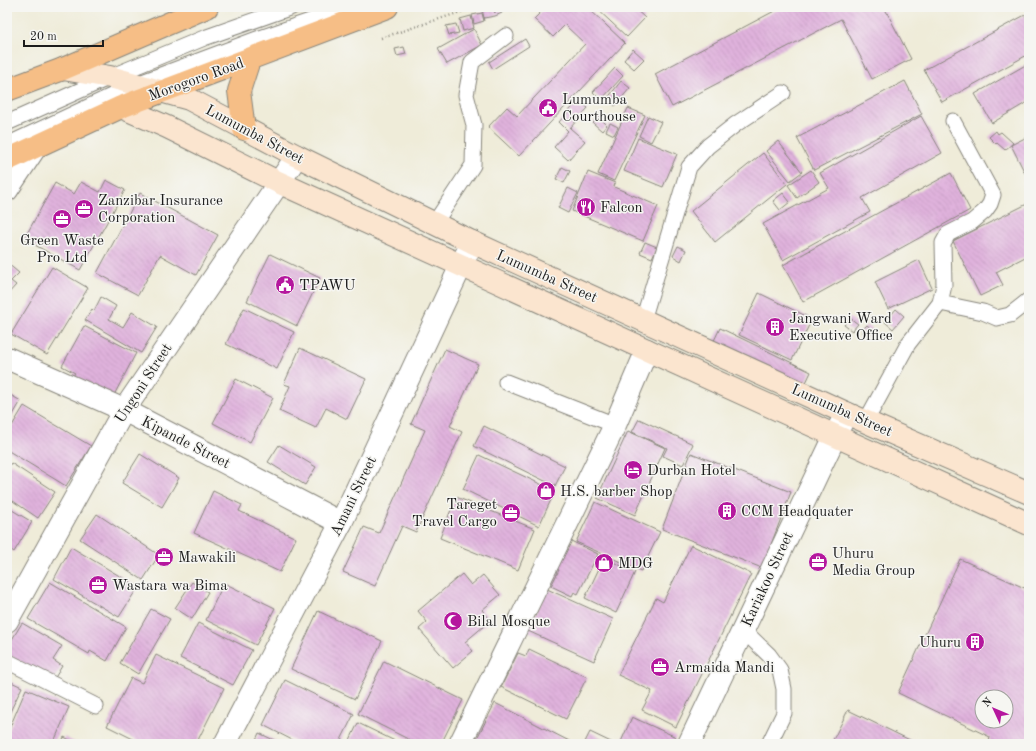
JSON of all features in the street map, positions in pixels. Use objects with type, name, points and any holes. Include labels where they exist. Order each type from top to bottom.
[{"type":"highway","name":"Morogoro Road","points":[[7,160],[121,107],[387,7]]},
{"type":"highway","points":[[7,90],[63,69],[199,9]]},
{"type":"highway","points":[[244,129],[239,91],[249,60]]},
{"type":"main road","name":"Lumumba Street","points":[[63,69],[110,77],[188,99],[297,156],[472,242],[846,413],[1029,493]]},
{"type":"main road","name":"Lumumba Street","points":[[121,107],[167,127],[278,182],[1029,524]]},
{"type":"street","points":[[7,190],[37,145]]},
{"type":"street","name":"Ungoni Street","points":[[7,621],[124,410],[297,156]]},
{"type":"street","name":"Amani Street","points":[[225,744],[341,523],[472,242]]},
{"type":"street","points":[[460,744],[615,425],[647,350]]},
{"type":"street","name":"Kipande Street","points":[[7,358],[124,410],[341,523]]},
{"type":"street","name":"Kariakoo Street","points":[[689,744],[846,413]]},
{"type":"lane","points":[[7,123],[110,77],[204,38],[292,7]]},
{"type":"lane","name":"Morogoro Road","points":[[7,145],[137,84],[257,39],[351,7]]},
{"type":"lane","points":[[434,224],[473,165],[474,125],[466,95],[472,62],[506,36]]},
{"type":"lane","points":[[644,320],[689,167],[713,141],[783,93]]},
{"type":"lane","points":[[866,421],[908,344],[940,303],[944,285],[943,243],[945,238],[948,234],[972,222],[985,211],[990,204],[993,194],[953,122]]},
{"type":"lane","points":[[940,303],[983,312],[997,318],[1010,315],[1029,300]]},
{"type":"lane","points":[[506,382],[615,425]]},
{"type":"lane","points":[[743,630],[769,655],[780,670],[784,689],[784,713],[769,744]]},
{"type":"lane","points":[[7,661],[96,706]]},
{"type":"building","points":[[493,7],[495,13],[494,8],[510,8],[502,10],[502,13],[495,16],[484,18],[482,9]]},
{"type":"building","name":"Lumumba Courthouse","points":[[546,7],[587,7],[625,43],[519,156],[488,127],[507,107],[517,116],[585,44],[565,25],[553,37],[534,19]]},
{"type":"building","points":[[595,7],[633,7],[645,18],[627,37]]},
{"type":"building","points":[[782,7],[884,7],[911,59],[872,79],[841,19],[672,107],[655,74]]},
{"type":"building","points":[[482,13],[484,21],[474,24],[472,15]]},
{"type":"building","points":[[1025,15],[1029,22],[1029,54],[942,102],[924,70]]},
{"type":"building","points":[[471,16],[474,28],[463,31],[460,19]]},
{"type":"building","points":[[456,24],[459,33],[449,35],[446,26]]},
{"type":"building","points":[[474,29],[482,45],[447,64],[438,49]]},
{"type":"building","points":[[525,39],[529,46],[493,69],[489,62]]},
{"type":"building","points":[[404,47],[406,54],[397,56],[395,49]]},
{"type":"building","points":[[633,49],[644,59],[634,69],[624,60]]},
{"type":"building","points":[[1029,63],[1029,101],[992,123],[975,94]]},
{"type":"building","points":[[615,68],[623,76],[601,100],[593,92]]},
{"type":"building","points":[[621,81],[630,88],[615,106],[607,99]]},
{"type":"building","points":[[905,81],[922,114],[814,170],[797,138]]},
{"type":"building","points":[[579,100],[588,108],[570,128],[585,141],[568,160],[554,147],[568,131],[559,122]]},
{"type":"building","points":[[628,108],[645,115],[614,181],[598,174]]},
{"type":"building","points":[[648,116],[661,122],[651,142],[639,136]]},
{"type":"building","points":[[921,116],[942,153],[862,198],[870,212],[783,260],[763,224],[829,188],[820,173]]},
{"type":"building","points":[[599,117],[607,125],[602,131],[593,123]]},
{"type":"building","points":[[610,123],[618,127],[614,135],[606,131]]},
{"type":"building","points":[[996,131],[998,134],[1001,132],[1013,143],[1005,150],[989,137]]},
{"type":"building","points":[[1029,136],[1029,174],[1026,175],[1011,145]]},
{"type":"building","points":[[638,138],[677,154],[663,187],[624,171]]},
{"type":"building","points":[[778,141],[802,172],[790,181],[766,151]]},
{"type":"building","points":[[763,153],[787,184],[715,242],[691,211]]},
{"type":"building","points":[[562,167],[570,171],[564,183],[556,179]]},
{"type":"building","points":[[811,170],[819,182],[797,198],[788,185]]},
{"type":"building","points":[[588,172],[615,183],[614,187],[658,206],[643,241],[572,211]]},
{"type":"building","points":[[951,173],[970,210],[803,302],[783,265]]},
{"type":"building","points":[[106,180],[125,190],[80,270],[24,239],[55,183],[74,194],[81,182],[100,192]]},
{"type":"building","points":[[568,188],[578,193],[568,213],[558,208]]},
{"type":"building","points":[[140,193],[218,235],[196,275],[160,255],[138,295],[97,273]]},
{"type":"building","points":[[783,193],[790,202],[780,210],[773,201]]},
{"type":"building","points":[[1029,203],[1029,255],[996,272],[1003,285],[980,296],[953,241]]},
{"type":"building","points":[[645,242],[657,247],[652,258],[640,253]]},
{"type":"building","points":[[678,246],[686,250],[681,261],[673,256]]},
{"type":"building","points":[[270,254],[320,278],[297,326],[247,301]]},
{"type":"building","points":[[919,260],[932,288],[888,309],[875,282]]},
{"type":"building","points":[[7,263],[19,273],[11,281],[16,285],[7,295]]},
{"type":"building","points":[[52,267],[88,288],[47,355],[11,334]]},
{"type":"building","name":"Jangwani Ward Executive Office","points":[[759,293],[812,319],[792,360],[739,335]]},
{"type":"building","points":[[101,297],[116,306],[109,319],[123,327],[132,312],[157,327],[141,353],[85,320],[92,309],[94,311]]},
{"type":"building","points":[[244,308],[294,332],[277,369],[226,344]]},
{"type":"building","points":[[896,309],[904,316],[893,329],[885,322]]},
{"type":"building","points":[[850,318],[858,324],[852,331],[844,325]]},
{"type":"building","points":[[867,325],[873,330],[868,336],[861,331]]},
{"type":"building","points":[[84,326],[136,353],[113,397],[73,376],[75,373],[62,366]]},
{"type":"building","name":"Jangwani Ward Executive Office","points":[[720,328],[811,372],[802,391],[711,347]]},
{"type":"building","points":[[300,348],[366,379],[347,419],[326,408],[316,428],[279,411],[290,386],[284,384]]},
{"type":"building","points":[[445,349],[478,364],[450,426],[462,432],[416,532],[402,526],[375,586],[343,572],[364,527],[379,533],[425,430],[411,424]]},
{"type":"building","points":[[236,379],[273,398],[250,442],[213,423]]},
{"type":"building","points":[[7,393],[21,401],[7,425]]},
{"type":"building","points":[[24,406],[91,446],[66,486],[7,450],[7,434]]},
{"type":"building","points":[[639,419],[693,444],[683,465],[663,456],[667,448],[632,432]]},
{"type":"building","points":[[484,426],[565,466],[555,486],[474,446]]},
{"type":"building","points":[[628,431],[665,448],[635,515],[597,498]]},
{"type":"building","points":[[279,445],[316,467],[305,485],[268,462]]},
{"type":"building","name":"CCM Headquater","points":[[691,453],[791,492],[762,568],[662,529]]},
{"type":"building","points":[[140,454],[179,478],[162,507],[122,483]]},
{"type":"building","points":[[479,455],[555,491],[539,526],[463,489]]},
{"type":"building","points":[[11,463],[55,492],[38,518],[7,497],[7,469]]},
{"type":"building","points":[[213,491],[242,505],[239,511],[296,538],[280,572],[194,533]]},
{"type":"building","points":[[456,497],[535,529],[518,570],[440,538]]},
{"type":"building","points":[[595,502],[660,532],[641,571],[576,542]]},
{"type":"building","points":[[7,507],[32,522],[14,552],[7,547]]},
{"type":"building","points":[[97,514],[159,555],[143,580],[80,539]]},
{"type":"building","points":[[571,541],[598,554],[578,594],[574,592],[572,596],[551,586],[559,570],[552,566],[561,549],[566,552]]},
{"type":"building","points":[[691,545],[751,574],[676,727],[642,710],[652,691],[618,675],[656,598],[663,602]]},
{"type":"building","points":[[71,547],[138,587],[119,617],[54,579]]},
{"type":"building","points":[[604,558],[635,572],[616,613],[585,598]]},
{"type":"building","name":"Uhuru","points":[[960,559],[1029,590],[1029,744],[994,744],[989,742],[990,737],[898,693]]},
{"type":"building","points":[[462,574],[471,585],[483,575],[500,595],[482,610],[491,620],[465,642],[473,651],[453,668],[419,629],[427,622],[418,611]]},
{"type":"building","points":[[50,582],[126,627],[107,661],[90,651],[89,654],[28,619]]},
{"type":"building","points":[[192,582],[208,592],[192,619],[175,608]]},
{"type":"building","points":[[224,583],[275,608],[256,645],[206,620]]},
{"type":"building","points":[[547,589],[613,619],[594,661],[528,631]]},
{"type":"building","points":[[151,609],[170,619],[138,674],[120,663]]},
{"type":"building","points":[[318,611],[382,641],[355,699],[291,669]]},
{"type":"building","points":[[22,623],[62,646],[53,660],[62,666],[53,681],[7,654],[10,648],[8,646]]},
{"type":"building","points":[[198,623],[252,650],[233,685],[180,658]]},
{"type":"building","points":[[529,649],[587,677],[566,719],[501,687],[518,653],[526,656]]},
{"type":"building","points":[[156,655],[224,688],[196,744],[143,744],[107,726],[131,678],[142,683]]},
{"type":"building","points":[[384,661],[463,700],[441,744],[418,744],[358,714]]},
{"type":"building","points":[[7,680],[22,687],[7,718]]},
{"type":"building","points":[[285,680],[354,714],[339,744],[300,744],[263,725]]},
{"type":"building","points":[[26,689],[69,707],[53,744],[7,744],[7,734]]},
{"type":"building","points":[[495,703],[575,744],[474,744]]},
{"type":"building","points":[[848,710],[918,744],[831,744]]},
{"type":"building","points":[[632,717],[676,737],[672,744],[620,744]]},
{"type":"building","points":[[358,723],[401,744],[348,744]]},
{"type":"building","points":[[590,732],[615,744],[584,744]]},
{"type":"building","points":[[259,733],[282,744],[254,744]]},
{"type":"building","points":[[64,737],[78,744],[61,744]]},
{"type":"place","name":"Lumumba Courthouse","points":[[548,108]]},
{"type":"place","name":"Falcon","points":[[586,207]]},
{"type":"place","name":"Zanzibar Insurance Corporation","points":[[84,209]]},
{"type":"place","name":"Green Waste Pro Ltd","points":[[62,219]]},
{"type":"place","name":"TPAWU","points":[[285,285]]},
{"type":"place","name":"Jangwani Ward Executive Office","points":[[775,327]]},
{"type":"place","name":"Durban Hotel","points":[[633,470]]},
{"type":"place","name":"H.S. barber Shop","points":[[546,491]]},
{"type":"place","name":"CCM Headquater","points":[[727,511]]},
{"type":"place","name":"Tareget Travel Cargo","points":[[511,513]]},
{"type":"place","name":"Mawakili","points":[[164,557]]},
{"type":"place","name":"Uhuru Media Group","points":[[818,562]]},
{"type":"place","name":"MDG","points":[[604,563]]},
{"type":"place","name":"Wastara wa Bima","points":[[98,585]]},
{"type":"place","name":"Bilal Mosque","points":[[453,621]]},
{"type":"place","name":"Uhuru","points":[[975,642]]},
{"type":"place","name":"Armaida Mandi","points":[[660,667]]}]
